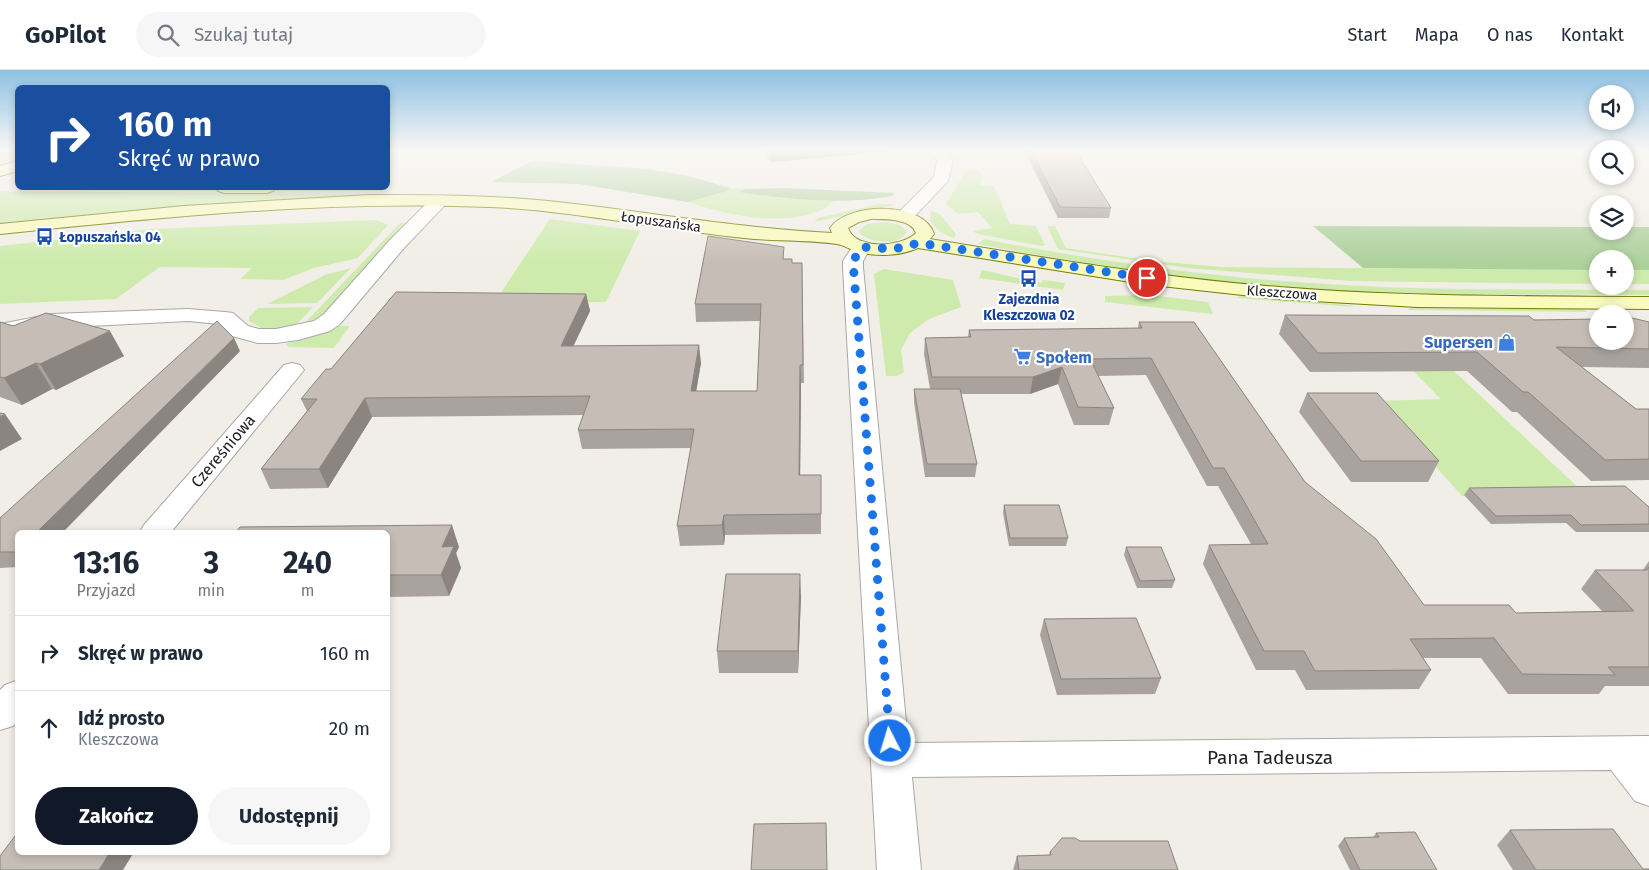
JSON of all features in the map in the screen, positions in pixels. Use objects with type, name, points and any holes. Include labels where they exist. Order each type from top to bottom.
[{"type":"main road","name":"Łopuszańska","points":[[359,190],[494,192],[566,198],[745,224],[788,226],[849,237]]},
{"type":"main road","name":"Łopuszańska","points":[[0,228],[237,206],[440,201],[532,204],[719,230],[849,237]]},
{"type":"main road","points":[[872,214],[904,217],[918,223],[925,231],[919,243],[894,249],[849,237],[850,219],[872,214]]},
{"type":"main road","name":"Kleszczowa","points":[[919,243],[1118,274],[1270,292],[1390,300],[1647,304]]},
{"type":"street","points":[[904,217],[933,187]]},
{"type":"street","points":[[0,331],[52,321],[188,315],[225,318],[240,331],[258,336],[298,333],[322,326],[332,320],[397,244],[440,201]]},
{"type":"street","points":[[849,237],[853,261],[899,870]]},
{"type":"street","name":"Czereśniowa","points":[[157,530],[292,370]]},
{"type":"street","points":[[0,715],[15,698]]},
{"type":"street","points":[[1635,753],[1649,788]]},
{"type":"street","name":"Pana Tadeusza","points":[[891,760],[1635,753]]},
{"type":"green space","points":[[599,187],[730,188],[727,191],[688,202]]},
{"type":"green space","points":[[956,187],[995,187],[1010,224],[1036,226],[1045,245],[1041,246],[978,234],[972,231],[992,228],[978,212],[958,214],[946,204]]},
{"type":"green space","points":[[730,188],[744,189],[740,192],[787,199],[834,201],[823,209],[790,218],[736,215],[688,202],[727,191]]},
{"type":"green space","points":[[783,188],[894,193],[892,196],[873,199],[835,201],[796,199],[739,192],[744,189]]},
{"type":"green space","points":[[0,191],[410,195],[204,204],[0,223]]},
{"type":"green space","points":[[879,204],[896,204],[814,222],[818,218]]},
{"type":"green space","points":[[931,211],[940,214],[956,234],[954,238],[943,234],[934,227],[930,220]]},
{"type":"green space","points":[[550,219],[640,231],[606,302],[494,303]]},
{"type":"green space","points":[[376,220],[388,225],[358,258],[314,268],[283,280],[240,279],[252,268],[160,267],[116,299],[0,304],[0,246],[151,229]]},
{"type":"green space","points":[[400,223],[405,223],[322,318],[302,326]]},
{"type":"green space","points":[[894,223],[907,232],[898,240],[885,242],[872,240],[861,235],[859,231],[867,224]]},
{"type":"green space","points":[[1047,226],[1055,226],[1066,248],[1153,261],[1222,267],[1589,270],[1589,284],[1351,281],[1188,268],[1058,249]]},
{"type":"green space","points":[[1313,226],[1589,227],[1589,240],[1634,240],[1634,227],[1649,227],[1649,270],[1634,270],[1634,250],[1589,250],[1589,270],[1363,268]]},
{"type":"green space","points":[[984,239],[1118,262],[1253,279],[1420,288],[1589,290],[1589,295],[1422,294],[1300,288],[1162,273],[978,244]]},
{"type":"green space","points":[[351,268],[317,303],[267,304],[325,275]]},
{"type":"green space","points":[[884,269],[953,280],[961,307],[929,319],[910,333],[901,350],[904,373],[896,376],[886,376],[874,274]]},
{"type":"green space","points":[[982,270],[1041,283],[1043,280],[1065,283],[1063,290],[979,278]]},
{"type":"green space","points":[[1634,270],[1649,270],[1649,284],[1634,284]]},
{"type":"green space","points":[[1634,290],[1649,290],[1649,295],[1634,295]]},
{"type":"green space","points":[[1150,295],[1208,302],[1213,314],[1105,302],[1105,296]]},
{"type":"green space","points":[[1240,296],[1350,305],[1355,307],[1237,298]]},
{"type":"green space","points":[[313,307],[292,329],[263,329],[249,321],[249,317],[258,308]]},
{"type":"green space","points":[[1410,308],[1584,309],[1587,312],[1408,310]]},
{"type":"green space","points":[[1364,322],[1405,325],[1585,494],[1462,496],[1377,401],[1441,399]]},
{"type":"green space","points":[[339,326],[350,326],[334,348],[289,347],[286,344]]},
{"type":"building","points":[[1050,187],[1098,187],[1111,208],[1060,207]]},
{"type":"building","points":[[708,236],[784,247],[783,259],[792,259],[792,263],[802,263],[803,365],[800,365],[799,475],[821,475],[821,514],[724,515],[722,525],[677,526],[694,429],[578,430],[590,396],[365,398],[319,469],[261,469],[317,399],[301,399],[326,369],[331,369],[396,292],[586,294],[561,346],[699,345],[691,391],[757,391],[761,304],[695,304]]},
{"type":"building","points":[[46,313],[110,331],[40,364],[36,363],[4,378],[0,377],[0,322],[13,326]]},
{"type":"building","points":[[1285,315],[1529,316],[1534,320],[1589,319],[1589,348],[1556,347],[1636,409],[1649,409],[1649,459],[1605,460],[1528,392],[1523,392],[1477,352],[1318,353]]},
{"type":"building","points":[[1634,318],[1649,322],[1649,349],[1634,349]]},
{"type":"building","points":[[217,321],[234,338],[39,530],[15,530],[15,552],[0,552],[0,518]]},
{"type":"building","points":[[1139,322],[1194,322],[1305,482],[1376,539],[1424,605],[1509,605],[1516,613],[1634,611],[1595,570],[1647,570],[1649,567],[1649,667],[1608,667],[1615,675],[1522,674],[1494,638],[1410,639],[1431,670],[1315,671],[1304,651],[1264,651],[1209,545],[1268,544],[1224,468],[1213,468],[1151,358],[1090,359],[1114,408],[1078,407],[1062,367],[1033,377],[932,377],[925,338],[971,337],[969,330],[1142,328]]},
{"type":"building","points":[[914,389],[960,389],[977,464],[927,464]]},
{"type":"building","points":[[1307,393],[1377,393],[1439,461],[1361,461]]},
{"type":"building","points":[[1625,486],[1649,507],[1649,524],[1581,525],[1571,515],[1496,516],[1469,488]]},
{"type":"building","points":[[1004,505],[1059,505],[1068,538],[1010,538]]},
{"type":"building","points":[[452,525],[442,547],[454,546],[441,575],[390,575],[390,530],[238,530],[240,527]]},
{"type":"building","points":[[1126,547],[1161,547],[1175,580],[1140,581]]},
{"type":"building","points":[[726,574],[800,574],[798,651],[717,651]]},
{"type":"building","points":[[1136,618],[1161,678],[1061,679],[1044,619]]},
{"type":"building","points":[[826,823],[827,870],[751,870],[754,824]]},
{"type":"building","points":[[1613,829],[1643,869],[1649,870],[1536,870],[1510,830]]},
{"type":"building","points":[[1415,832],[1437,870],[1360,870],[1344,838],[1379,837],[1376,833]]},
{"type":"building","points":[[15,836],[15,855],[108,855],[99,870],[0,870],[0,856]]},
{"type":"building","points":[[1062,838],[1075,838],[1080,841],[1168,841],[1178,870],[1019,870],[1017,856],[1051,855],[1050,852]]},
{"type":"place","name":"Łopuszańska 04","points":[[45,237]]},
{"type":"place","name":"Zajezdnia Kleszczowa 02","points":[[1029,279]]},
{"type":"place","name":"Supersen","points":[[1507,342]]},
{"type":"place","name":"Społem","points":[[1022,357]]},
{"type":"route","points":[[890,741],[853,261],[862,247],[882,250],[903,248],[919,243],[1147,278]]}]
